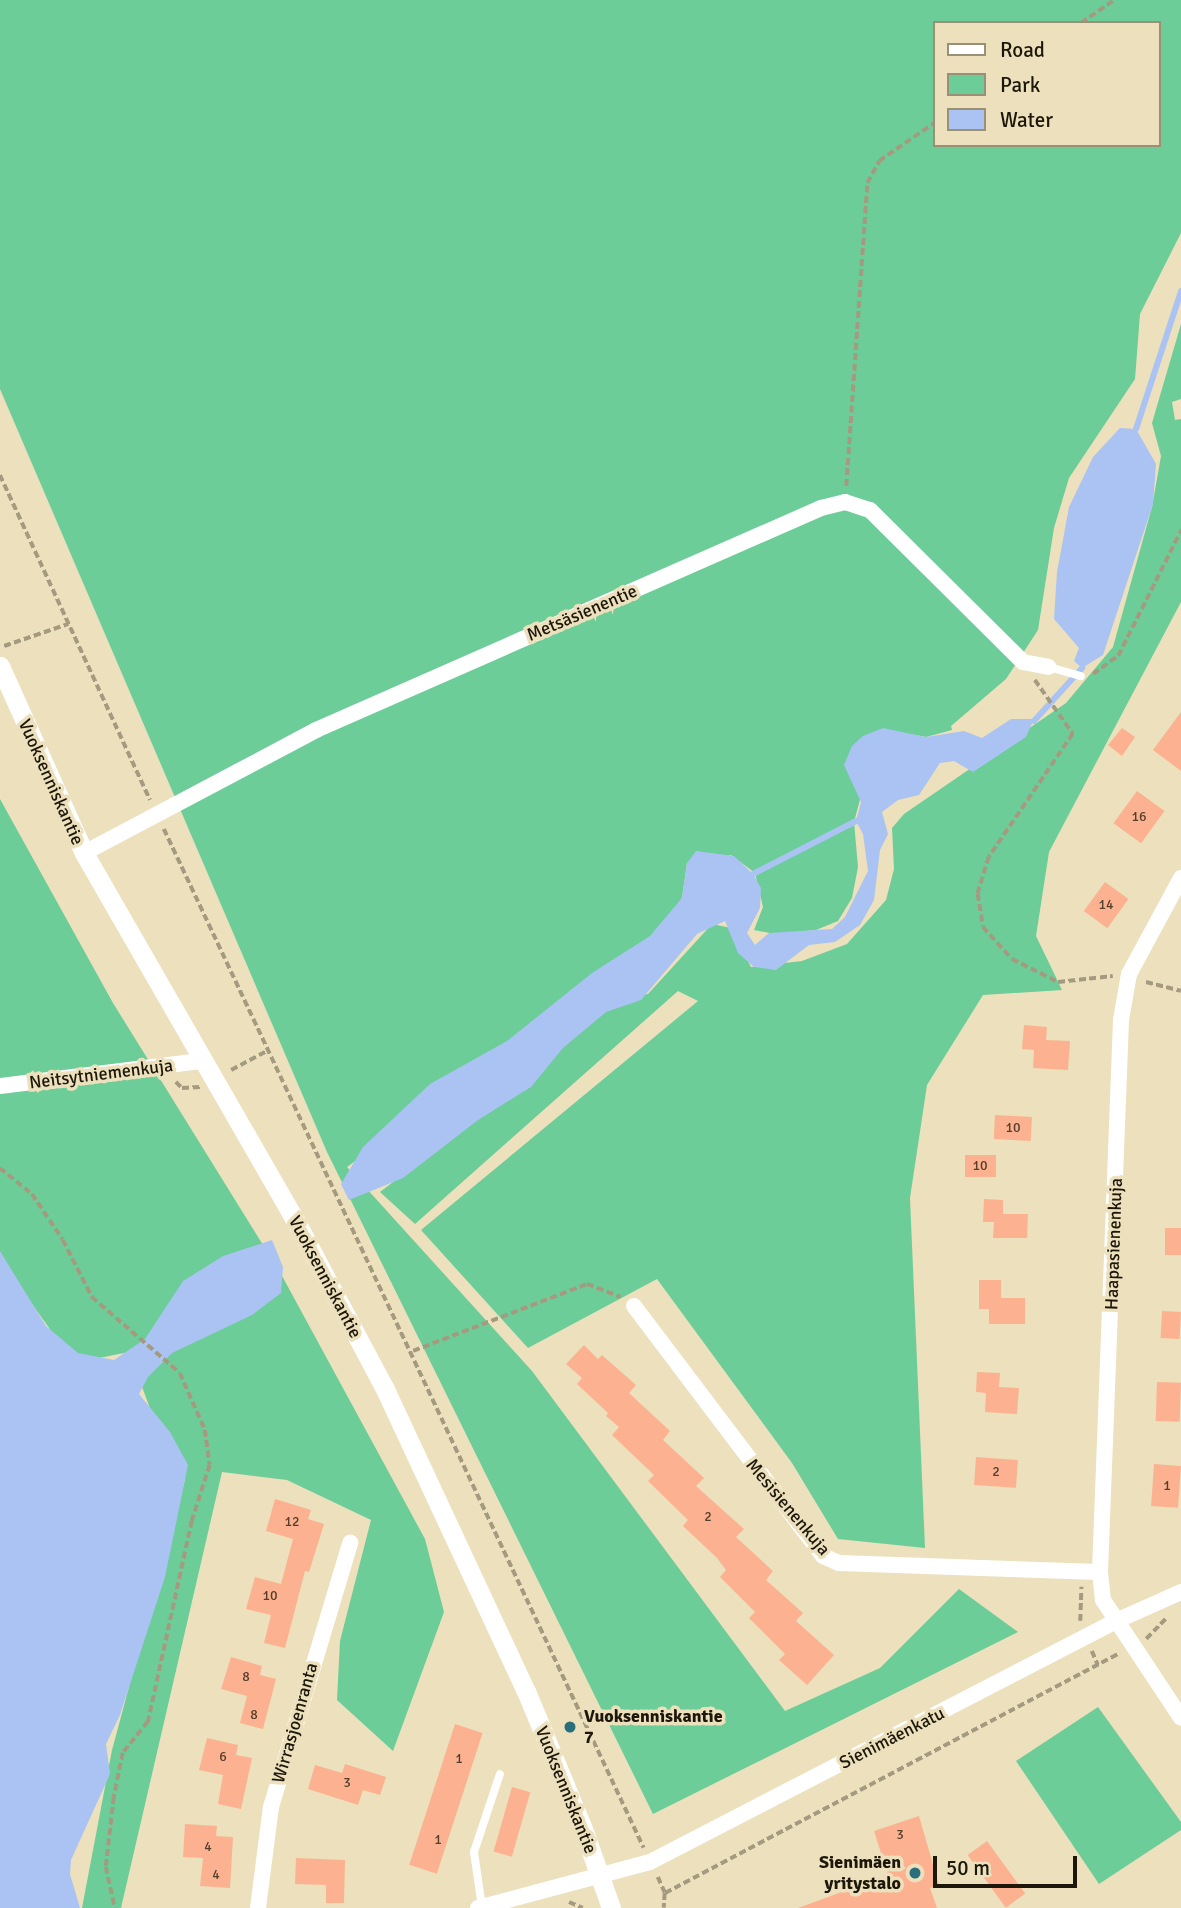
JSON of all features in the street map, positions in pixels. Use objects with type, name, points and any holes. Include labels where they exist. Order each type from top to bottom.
[{"type":"street","points":[[845,502],[870,510],[1023,662],[1049,667]]},
{"type":"street","name":"Metsäsienentie","points":[[83,853],[316,730],[821,508],[845,502]]},
{"type":"street","name":"Vuoksenniskantie","points":[[0,666],[83,853],[371,1362],[468,1557],[611,1908]]},
{"type":"street","name":"Haapasienenkuja","points":[[1181,878],[1128,976],[1121,1020],[1100,1572],[1104,1600],[1181,1718]]},
{"type":"street","name":"Neitsytniemenkuja","points":[[0,1086],[202,1061]]},
{"type":"street","name":"Mesisienenkuja","points":[[634,1306],[824,1556],[839,1563],[1100,1572]]},
{"type":"street","name":"Wirrasjoenranta","points":[[258,1908],[271,1807],[350,1543]]},
{"type":"street","name":"Sienimäenkatu","points":[[480,1907],[508,1904],[599,1874],[650,1862],[1116,1621],[1181,1592]]},
{"type":"lane","points":[[1049,667],[1081,676]]},
{"type":"lane","points":[[480,1907],[474,1852],[500,1774]]},
{"type":"path","points":[[1084,21],[1114,0]]},
{"type":"path","points":[[845,502],[867,183],[879,161],[932,125]]},
{"type":"path","points":[[0,475],[326,1178],[412,1351],[665,1893],[664,1908]]},
{"type":"path","points":[[1081,676],[1098,674],[1118,656],[1181,530]]},
{"type":"path","points":[[0,648],[68,624]]},
{"type":"path","points":[[1023,662],[1073,734],[989,857],[978,894],[984,927],[1012,959],[1058,982],[1128,976],[1181,991]]},
{"type":"path","points":[[0,1168],[32,1195],[64,1240],[92,1297],[136,1331],[180,1373],[205,1430],[210,1465],[186,1546],[148,1722],[124,1753],[116,1786],[106,1867],[115,1908]]},
{"type":"path","points":[[412,1351],[587,1284],[609,1289],[634,1306]]},
{"type":"path","points":[[665,1893],[1133,1646],[1149,1637],[1169,1616]]},
{"type":"green space","points":[[0,0],[1181,0],[1181,233],[1140,314],[1135,379],[1069,478],[1054,528],[1038,630],[1006,679],[951,726],[952,730],[926,737],[893,731],[861,796],[854,822],[858,867],[852,898],[838,921],[816,930],[775,934],[754,930],[763,907],[755,873],[731,855],[687,863],[682,898],[656,934],[619,966],[347,1167],[532,1371],[785,1711],[880,1668],[959,1589],[1018,1632],[653,1814],[327,1152],[0,389]]},
{"type":"green space","points":[[1181,324],[1181,399],[1172,402],[1175,420],[1181,419],[1181,602],[1049,852],[1036,936],[1062,990],[983,995],[927,1085],[910,1198],[925,1548],[838,1539],[792,1463],[657,1279],[528,1348],[421,1230],[698,1001],[678,991],[415,1224],[380,1192],[491,1107],[566,1032],[629,997],[648,994],[712,924],[731,928],[751,967],[802,961],[847,944],[886,900],[894,869],[892,828],[904,814],[1066,703],[1113,647],[1152,507],[1161,456],[1152,423]]},
{"type":"green space","points":[[0,799],[113,1003],[281,1274],[425,1539],[444,1612],[393,1751],[337,1700],[340,1641],[371,1520],[287,1480],[222,1472],[121,1908],[82,1908],[112,1750],[185,1480],[151,1411],[129,1352],[74,1363],[0,1259]]},
{"type":"green space","points":[[1098,1707],[1181,1822],[1181,1830],[1099,1884],[1016,1761]]},
{"type":"water","points":[[1120,428],[1136,429],[1156,464],[1153,504],[1103,655],[1082,668],[1074,661],[1079,648],[1054,619],[1057,572],[1069,507],[1093,457]]},
{"type":"water","points":[[1011,719],[1034,719],[1026,737],[973,772],[954,761],[940,763],[919,795],[898,800],[882,812],[888,834],[880,850],[874,900],[860,925],[835,942],[809,945],[776,970],[754,967],[738,953],[725,921],[697,934],[641,1000],[606,1012],[563,1048],[531,1087],[478,1120],[403,1178],[349,1200],[341,1184],[363,1147],[430,1084],[507,1041],[592,973],[650,936],[682,898],[687,863],[696,851],[734,856],[753,874],[761,888],[760,908],[747,933],[755,945],[769,933],[832,929],[845,917],[868,871],[863,834],[856,821],[861,802],[844,765],[852,746],[863,736],[883,728],[926,737],[964,731],[982,738]]},
{"type":"water","points":[[272,1240],[283,1267],[281,1293],[252,1315],[172,1353],[148,1377],[139,1394],[170,1432],[188,1465],[165,1577],[120,1715],[106,1744],[110,1774],[71,1860],[70,1874],[80,1908],[0,1908],[0,1251],[46,1326],[78,1353],[114,1360],[145,1339],[183,1281],[223,1256]]},
{"type":"building","points":[[1181,712],[1181,771],[1153,750]]},
{"type":"building","points":[[1122,728],[1135,737],[1122,756],[1108,745]]},
{"type":"building","points":[[1137,791],[1165,811],[1141,843],[1113,823]]},
{"type":"building","points":[[1105,882],[1128,899],[1107,928],[1084,911]]},
{"type":"building","points":[[1024,1025],[1047,1027],[1046,1040],[1070,1041],[1068,1070],[1033,1068],[1034,1050],[1022,1049]]},
{"type":"building","points":[[995,1115],[1032,1117],[1031,1141],[994,1139]]},
{"type":"building","points":[[965,1155],[996,1155],[996,1177],[965,1177]]},
{"type":"building","points":[[984,1199],[1003,1200],[1003,1214],[1028,1214],[1027,1238],[993,1238],[994,1222],[983,1222]]},
{"type":"building","points":[[1165,1228],[1181,1228],[1181,1255],[1165,1255]]},
{"type":"building","points":[[979,1280],[1001,1280],[1001,1298],[1025,1298],[1025,1324],[989,1324],[989,1309],[979,1309]]},
{"type":"building","points":[[1162,1311],[1181,1312],[1180,1339],[1161,1338]]},
{"type":"building","points":[[584,1345],[598,1359],[602,1355],[636,1385],[629,1393],[670,1431],[663,1440],[704,1478],[696,1486],[744,1529],[736,1537],[773,1571],[766,1580],[803,1613],[796,1621],[834,1655],[807,1685],[779,1660],[785,1654],[749,1618],[755,1612],[720,1577],[726,1570],[683,1526],[688,1520],[648,1481],[654,1475],[612,1435],[619,1427],[577,1384],[582,1378],[566,1364]]},
{"type":"building","points":[[977,1372],[1000,1373],[999,1387],[1019,1388],[1017,1414],[985,1412],[986,1393],[976,1392]]},
{"type":"building","points":[[1157,1382],[1181,1383],[1180,1422],[1156,1421]]},
{"type":"building","points":[[976,1457],[1018,1460],[1016,1488],[974,1485]]},
{"type":"building","points":[[1154,1464],[1181,1466],[1178,1508],[1151,1506]]},
{"type":"building","points":[[275,1499],[311,1510],[308,1519],[324,1524],[309,1572],[305,1571],[285,1648],[264,1643],[271,1615],[246,1609],[255,1577],[281,1584],[293,1539],[266,1531]]},
{"type":"building","points":[[231,1657],[262,1666],[260,1675],[276,1679],[263,1729],[240,1723],[247,1696],[221,1689]]},
{"type":"building","points":[[455,1724],[483,1733],[437,1874],[409,1865]]},
{"type":"building","points":[[207,1738],[238,1745],[236,1755],[252,1758],[241,1809],[218,1804],[223,1775],[199,1770]]},
{"type":"building","points":[[345,1764],[386,1777],[380,1795],[363,1790],[358,1805],[308,1789],[315,1765],[342,1773]]},
{"type":"building","points":[[512,1787],[530,1792],[512,1857],[494,1851]]},
{"type":"building","points":[[919,1816],[939,1885],[930,1888],[937,1908],[798,1908],[888,1875],[874,1831]]},
{"type":"building","points":[[185,1824],[217,1826],[216,1836],[233,1837],[230,1888],[200,1886],[203,1858],[183,1857]]},
{"type":"building","points":[[987,1841],[1025,1894],[1006,1908],[968,1855]]},
{"type":"building","points":[[296,1858],[345,1860],[344,1903],[326,1903],[326,1885],[295,1884]]},
{"type":"waterway","points":[[1136,429],[1181,291]]},
{"type":"waterway","points":[[1034,721],[1082,668]]},
{"type":"waterway","points":[[753,874],[856,821]]},
{"type":"place","name":"Vuoksenniskantie 7","points":[[570,1727]]},
{"type":"place","name":"Sienimäen yritystalo","points":[[915,1873]]}]
